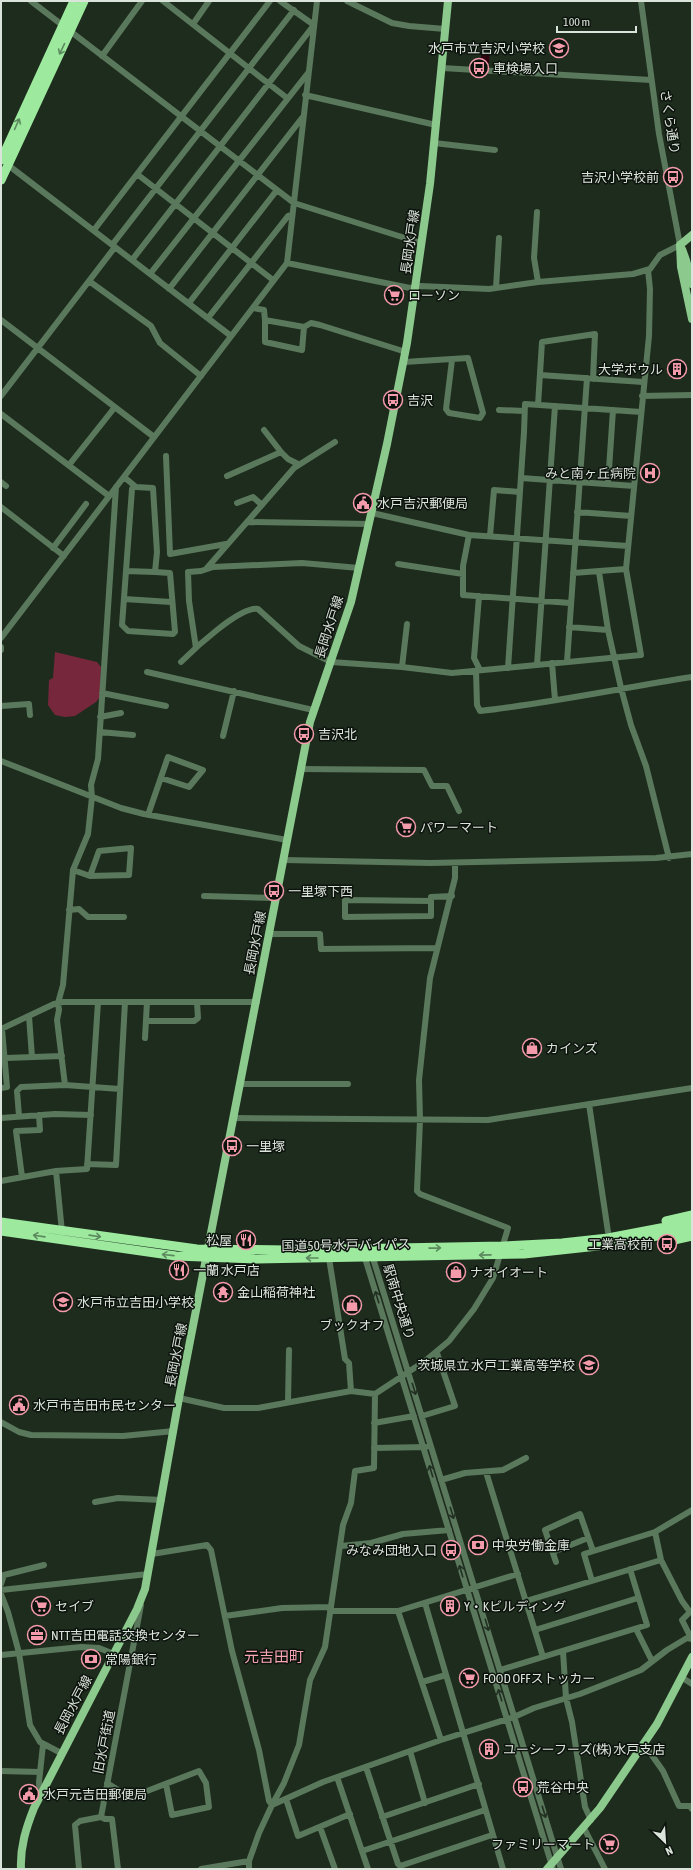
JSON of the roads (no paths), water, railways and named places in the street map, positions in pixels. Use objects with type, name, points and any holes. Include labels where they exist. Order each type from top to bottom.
[{"type":"highway","points":[[1,180],[4,162],[62,25],[74,1]]},
{"type":"highway","points":[[4,162],[84,1]]},
{"type":"highway","points":[[533,1245],[692,1215]]},
{"type":"highway","name":"国道50号水戸バイパス","points":[[1,1222],[62,1236]]},
{"type":"highway","name":"国道50号水戸バイパス","points":[[208,1254],[368,1248],[502,1250],[538,1253],[616,1244],[665,1232],[692,1222]]},
{"type":"highway","name":"国道50号水戸バイパス","points":[[1,1231],[140,1243],[208,1254],[374,1258],[502,1250],[533,1245],[692,1229]]},
{"type":"highway","points":[[538,1253],[552,1255],[587,1253],[692,1236]]},
{"type":"main road","name":"長岡水戸線","points":[[21,1869],[21,1852],[25,1833],[40,1796],[141,1600],[148,1574],[179,1398],[284,860],[300,768],[313,710],[346,617],[359,568],[406,352],[422,243],[434,143],[448,1]]},
{"type":"main road","points":[[680,245],[692,235]]},
{"type":"main road","points":[[680,245],[692,244]]},
{"type":"main road","name":"さくら通り","points":[[680,245],[686,260],[692,284]]},
{"type":"main road","name":"さくら通り","points":[[680,245],[681,268],[692,319]]},
{"type":"main road","points":[[550,1868],[591,1820],[644,1744],[657,1724],[692,1657]]},
{"type":"street","points":[[31,1],[294,203],[422,243]]},
{"type":"street","points":[[102,56],[142,1]]},
{"type":"street","points":[[163,1],[287,98]]},
{"type":"street","points":[[194,24],[199,13],[210,1]]},
{"type":"street","points":[[94,230],[270,1]]},
{"type":"street","points":[[280,1],[314,25]]},
{"type":"street","points":[[1,638],[287,263],[305,95],[317,1]]},
{"type":"street","points":[[347,1],[392,23],[405,26],[446,29]]},
{"type":"street","name":"さくら通り","points":[[640,1],[664,164],[680,245]]},
{"type":"street","points":[[1,396],[89,280],[156,188],[294,10]]},
{"type":"street","points":[[132,260],[314,25]]},
{"type":"street","points":[[442,68],[651,80]]},
{"type":"street","points":[[150,274],[238,160],[308,73]]},
{"type":"street","points":[[305,95],[436,125]]},
{"type":"street","points":[[170,289],[303,117]]},
{"type":"street","points":[[434,143],[495,150]]},
{"type":"street","points":[[4,162],[231,336]]},
{"type":"street","points":[[137,174],[274,280]]},
{"type":"street","points":[[189,303],[277,190]]},
{"type":"street","points":[[537,212],[534,258],[538,282]]},
{"type":"street","points":[[208,318],[288,216],[292,215]]},
{"type":"street","points":[[496,288],[499,238]]},
{"type":"street","points":[[287,263],[410,288],[420,286],[496,288],[538,282],[633,274],[648,270],[660,255],[680,245]]},
{"type":"street","points":[[181,662],[196,648],[233,619],[253,608],[258,609],[299,646],[331,662],[402,667],[452,673],[641,655],[626,569],[649,318],[648,270]]},
{"type":"street","points":[[89,280],[151,326],[160,344],[201,376]]},
{"type":"street","points":[[252,308],[264,310],[265,342],[302,350],[304,327]]},
{"type":"street","points":[[1,320],[154,437]]},
{"type":"street","points":[[265,320],[304,327],[311,323],[320,325],[406,352]]},
{"type":"street","points":[[538,404],[542,342],[595,334],[585,408],[567,662]]},
{"type":"street","points":[[404,362],[468,358],[482,413],[480,418],[449,413],[446,409],[452,360]]},
{"type":"street","points":[[540,375],[643,382]]},
{"type":"street","points":[[642,396],[692,395]]},
{"type":"street","points":[[508,668],[525,404],[641,412]]},
{"type":"street","points":[[537,665],[555,406]]},
{"type":"street","points":[[69,465],[115,408]]},
{"type":"street","points":[[499,410],[524,411]]},
{"type":"street","points":[[608,484],[613,410]]},
{"type":"street","points":[[1,414],[109,496]]},
{"type":"street","points":[[264,430],[281,452],[288,459],[298,464]]},
{"type":"street","points":[[207,568],[226,544],[298,464],[335,442]]},
{"type":"street","points":[[227,476],[281,452]]},
{"type":"street","points":[[166,456],[170,554],[226,544]]},
{"type":"street","points":[[124,477],[136,487],[153,488],[157,552],[155,572]]},
{"type":"street","points":[[521,478],[634,486]]},
{"type":"street","points":[[126,571],[170,573],[175,632],[173,634],[128,631],[122,625],[132,489],[134,486]]},
{"type":"street","points":[[65,1085],[57,1020],[59,1010],[58,1003],[63,985],[72,870],[88,834],[92,785],[98,759],[116,487]]},
{"type":"street","points":[[490,536],[494,490],[520,492]]},
{"type":"street","points":[[237,503],[253,497],[262,505]]},
{"type":"street","points":[[53,548],[86,504]]},
{"type":"street","points":[[1,507],[64,556]]},
{"type":"street","points":[[577,512],[631,516]]},
{"type":"street","points":[[372,513],[469,535],[628,546]]},
{"type":"street","points":[[247,522],[369,524]]},
{"type":"street","points":[[469,535],[463,574],[463,595],[570,603]]},
{"type":"street","points":[[196,648],[189,601],[188,572],[201,571],[207,568],[302,563],[359,568]]},
{"type":"street","points":[[398,564],[463,574]]},
{"type":"street","points":[[573,573],[626,569]]},
{"type":"street","points":[[600,572],[608,630],[621,688],[631,725],[646,766],[669,858]]},
{"type":"street","points":[[479,596],[474,658],[478,671],[477,705],[480,711],[522,706],[692,677]]},
{"type":"street","points":[[124,599],[172,602]]},
{"type":"street","points":[[402,667],[407,624]]},
{"type":"street","points":[[569,627],[608,630]]},
{"type":"street","points":[[552,663],[554,700]]},
{"type":"street","points":[[147,672],[313,710]]},
{"type":"street","points":[[223,736],[234,692]]},
{"type":"street","points":[[102,693],[166,706]]},
{"type":"street","points":[[1,706],[29,704],[30,716]]},
{"type":"street","points":[[100,717],[121,713]]},
{"type":"street","points":[[100,732],[133,735]]},
{"type":"street","points":[[148,815],[168,757],[203,770],[189,787],[161,778]]},
{"type":"street","points":[[1,761],[121,808],[148,815],[287,840]]},
{"type":"street","points":[[300,768],[424,770],[432,786],[447,786],[458,811]]},
{"type":"street","points":[[72,870],[90,876],[129,875],[131,848],[99,851],[90,876]]},
{"type":"street","points":[[284,860],[454,863],[669,858],[692,854]]},
{"type":"street","points":[[179,1398],[224,1408],[258,1408],[351,1391],[375,1394],[437,1352],[449,1341],[474,1309],[493,1278],[508,1228],[417,1192],[420,1120],[419,1080],[421,1056],[430,978],[452,896],[455,878],[454,863]]},
{"type":"street","points":[[204,896],[276,898]]},
{"type":"street","points":[[431,901],[345,900],[345,917],[431,916],[431,901],[431,897],[452,896]]},
{"type":"street","points":[[69,910],[79,909],[88,917],[124,917]]},
{"type":"street","points":[[269,934],[320,934],[321,949],[437,948]]},
{"type":"street","points":[[1,1180],[56,1171],[87,1169],[98,1002]]},
{"type":"street","points":[[87,1164],[116,1165],[125,1002]]},
{"type":"street","points":[[145,1038],[148,1002]]},
{"type":"street","points":[[146,1021],[194,1021],[198,1018],[198,1002]]},
{"type":"street","points":[[1,1088],[7,1087],[6,1058],[2,1029],[58,1003],[256,1002]]},
{"type":"street","points":[[29,1016],[32,1057]]},
{"type":"street","points":[[6,1058],[62,1056]]},
{"type":"street","points":[[240,1084],[348,1084]]},
{"type":"street","points":[[19,1116],[17,1091],[21,1087],[65,1085],[120,1089]]},
{"type":"street","points":[[233,1118],[420,1120],[496,1119],[692,1088]]},
{"type":"street","points":[[589,1104],[608,1232]]},
{"type":"street","points":[[1,1118],[38,1115],[90,1115]]},
{"type":"street","points":[[22,1177],[16,1131],[40,1130],[38,1115]]},
{"type":"street","points":[[56,1171],[62,1236]]},
{"type":"street","name":"駅南中央通り","points":[[368,1248],[374,1258],[562,1869]]},
{"type":"street","name":"駅南中央通り","points":[[368,1248],[365,1258],[507,1720],[550,1868]]},
{"type":"street","points":[[329,1258],[345,1359],[349,1363],[351,1391]]},
{"type":"street","points":[[288,1402],[289,1350]]},
{"type":"street","points":[[422,1416],[455,1406],[437,1352]]},
{"type":"street","points":[[249,1869],[249,1861],[272,1805],[284,1783],[299,1745],[310,1680],[324,1647],[341,1546],[342,1525],[351,1502],[355,1471],[374,1468],[375,1394]]},
{"type":"street","points":[[374,1423],[414,1416]]},
{"type":"street","points":[[1,1422],[19,1432],[31,1435],[123,1436],[174,1431]]},
{"type":"street","points":[[374,1448],[431,1447]]},
{"type":"street","points":[[442,1480],[465,1473],[503,1470],[526,1458]]},
{"type":"street","points":[[486,1472],[544,1657]]},
{"type":"street","points":[[95,1502],[118,1498],[162,1500]]},
{"type":"street","points":[[592,1581],[584,1554],[655,1532],[692,1510]]},
{"type":"street","points":[[556,1562],[545,1530],[580,1514],[593,1551]]},
{"type":"street","points":[[341,1546],[371,1543],[402,1534],[449,1530]]},
{"type":"street","points":[[272,1805],[366,1767],[463,1732],[507,1720],[534,1708],[566,1698],[641,1670],[652,1661],[688,1638],[691,1639],[682,1620],[690,1612],[682,1601],[661,1560],[655,1532]]},
{"type":"street","points":[[553,1552],[588,1538]]},
{"type":"street","points":[[152,1554],[208,1546],[211,1550],[232,1651],[259,1750],[269,1801],[272,1805]]},
{"type":"street","points":[[526,1601],[661,1560]]},
{"type":"street","points":[[1,1584],[4,1575],[44,1565]]},
{"type":"street","points":[[500,1670],[648,1625],[638,1598],[630,1569]]},
{"type":"street","points":[[1,1590],[148,1574]]},
{"type":"street","points":[[225,1616],[282,1608],[398,1611],[518,1574]]},
{"type":"street","points":[[1,1594],[19,1653],[30,1725],[36,1738],[43,1745],[61,1754]]},
{"type":"street","points":[[535,1630],[638,1598]]},
{"type":"street","name":"旧水戸街道","points":[[101,1817],[138,1624],[141,1600]]},
{"type":"street","points":[[425,1603],[503,1869]]},
{"type":"street","points":[[398,1611],[412,1657],[441,1740]]},
{"type":"street","points":[[636,1629],[652,1661]]},
{"type":"street","points":[[1,1655],[91,1647],[104,1649],[114,1654]]},
{"type":"street","points":[[563,1651],[566,1698],[572,1722],[586,1807],[591,1820]]},
{"type":"street","points":[[422,1682],[446,1675]]},
{"type":"street","points":[[681,1677],[692,1684]]},
{"type":"street","points":[[644,1744],[663,1771],[679,1806],[690,1806],[692,1809]]},
{"type":"street","points":[[40,1796],[40,1772],[43,1745]]},
{"type":"street","points":[[410,1751],[425,1803]]},
{"type":"street","points":[[366,1767],[390,1841],[400,1866],[492,1835]]},
{"type":"street","points":[[108,1783],[123,1793],[134,1796],[199,1771],[206,1783],[209,1808],[172,1814],[166,1784]]},
{"type":"street","points":[[1,1772],[40,1772]]},
{"type":"street","points":[[338,1778],[368,1869]]},
{"type":"street","points":[[382,1817],[478,1784]]},
{"type":"street","points":[[286,1799],[298,1836],[350,1814]]},
{"type":"street","points":[[362,1850],[485,1810]]},
{"type":"street","points":[[79,1869],[74,1829],[77,1823],[101,1817],[105,1819],[112,1819],[118,1869]]},
{"type":"street","points":[[320,1827],[335,1869]]},
{"type":"street","points":[[584,1828],[605,1869]]},
{"type":"street","points":[[201,1869],[249,1861]]},
{"type":"place","name":"水戸市立吉沢小学校","points":[[559,48]]},
{"type":"place","name":"車検場入口","points":[[479,68]]},
{"type":"place","name":"吉沢小学校前","points":[[673,177]]},
{"type":"place","name":"ローソン","points":[[394,295]]},
{"type":"place","name":"大学ボウル","points":[[677,369]]},
{"type":"place","name":"吉沢","points":[[393,400]]},
{"type":"place","name":"みと南ヶ丘病院","points":[[650,473]]},
{"type":"place","name":"水戸吉沢郵便局","points":[[363,503]]},
{"type":"place","name":"吉沢北","points":[[304,734]]},
{"type":"place","name":"パワーマート","points":[[406,827]]},
{"type":"place","name":"一里塚下西","points":[[274,891]]},
{"type":"place","name":"カインズ","points":[[532,1048]]},
{"type":"place","name":"一里塚","points":[[232,1146]]},
{"type":"place","name":"松屋","points":[[246,1240]]},
{"type":"place","name":"工業高校前","points":[[667,1244]]},
{"type":"place","name":"一蘭 水戸店","points":[[179,1270]]},
{"type":"place","name":"ナオイオート","points":[[456,1272]]},
{"type":"place","name":"金山稲荷神社","points":[[223,1292]]},
{"type":"place","name":"水戸市立吉田小学校","points":[[63,1302]]},
{"type":"place","name":"ブックオフ","points":[[352,1305]]},
{"type":"place","name":"茨城県立 水戸工業高等学校","points":[[589,1365]]},
{"type":"place","name":"水戸市吉田市民センター","points":[[19,1405]]},
{"type":"place","name":"中央労働金庫","points":[[478,1545]]},
{"type":"place","name":"みなみ団地入口","points":[[451,1550]]},
{"type":"place","name":"セイブ","points":[[41,1606]]},
{"type":"place","name":"Y・Kビルディング","points":[[450,1606]]},
{"type":"place","name":"NTT吉田電話交換センター","points":[[37,1635]]},
{"type":"place","name":"常陽銀行","points":[[91,1659]]},
{"type":"place","name":"FOOD OFFストッカー","points":[[469,1678]]},
{"type":"place","name":"ユーシーフーズ(株) 水戸支店","points":[[489,1749]]},
{"type":"place","name":"荒谷中央","points":[[523,1787]]},
{"type":"place","name":"水戸元吉田郵便局","points":[[29,1794]]},
{"type":"place","name":"ファミリーマート","points":[[609,1844]]},
{"type":"district","name":"元吉田町","points":[[274,1656]]}]
